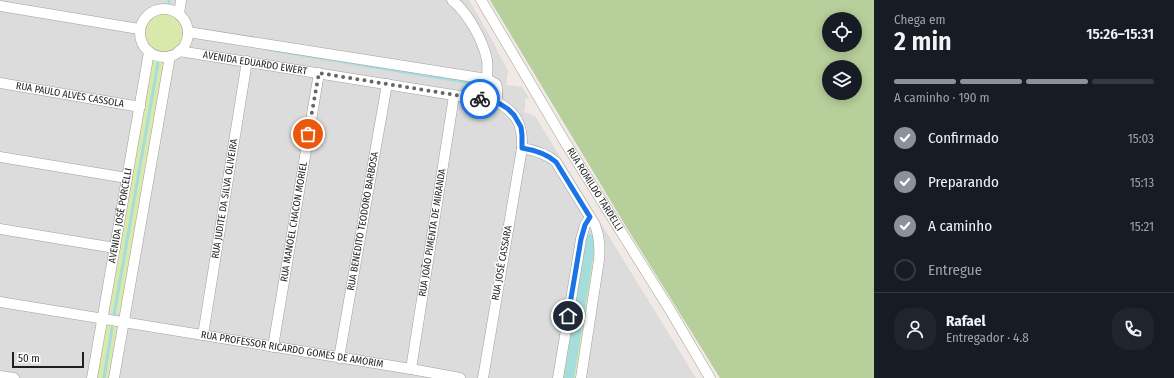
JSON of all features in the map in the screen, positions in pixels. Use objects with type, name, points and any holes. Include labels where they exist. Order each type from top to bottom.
[{"type":"street","points":[[179,14],[181,0]]},
{"type":"street","points":[[452,0],[464,13],[482,44],[487,61],[487,79],[496,84],[497,102]]},
{"type":"street","name":"RUA ROMILDO TARDELLI","points":[[481,0],[565,142],[670,310],[710,378]]},
{"type":"street","points":[[158,5],[179,14],[187,25],[187,39],[184,46],[175,54],[165,57],[157,56],[149,52],[143,46],[141,41],[139,29],[142,21],[158,5]]},
{"type":"street","points":[[0,6],[139,29]]},
{"type":"street","name":"AVENIDA EDUARDO EWERT","points":[[188,32],[487,79]]},
{"type":"street","name":"AVENIDA JOSÉ PORCELLI","points":[[92,378],[149,52]]},
{"type":"street","points":[[114,378],[175,54]]},
{"type":"street","name":"AVENIDA EDUARDO EWERT","points":[[175,54],[247,61],[497,102]]},
{"type":"street","name":"RUA JUDITE DA SILVA OLIVEIRA","points":[[203,335],[247,61]]},
{"type":"street","name":"RUA MANOEL CHACON MORIEL","points":[[273,347],[319,73]]},
{"type":"street","name":"RUA PAULO ALVES CASSOLA","points":[[0,83],[140,107]]},
{"type":"street","name":"RUA BENEDITO TEODORO BARBOSA","points":[[340,358],[387,84]]},
{"type":"street","name":"RUA JOÃO PIMENTA DE MIRANDA","points":[[411,369],[454,96]]},
{"type":"street","name":"RUA JOSÉ CASSARA","points":[[483,378],[522,148],[521,127],[508,109],[497,102]]},
{"type":"street","points":[[522,148],[540,152],[556,162],[595,225],[598,233],[600,247],[581,378]]},
{"type":"street","points":[[0,157],[127,178]]},
{"type":"street","points":[[558,378],[581,239],[585,225],[590,217]]},
{"type":"street","points":[[0,229],[115,248]]},
{"type":"street","name":"RUA PROFESSOR RICARDO GOMES DE AMORIM","points":[[0,302],[460,378]]},
{"type":"street","points":[[0,376],[14,378]]},
{"type":"shaded area","points":[[0,0],[469,0],[508,71],[506,85],[522,87],[529,98],[525,99],[524,112],[535,116],[696,378],[0,378]]},
{"type":"green space","points":[[490,0],[874,0],[874,378],[720,378],[627,228]]},
{"type":"green space","points":[[160,12],[168,12],[176,15],[182,21],[185,33],[182,45],[176,51],[168,54],[160,54],[152,51],[146,45],[143,37],[143,29],[146,21],[152,15]]},
{"type":"green space","points":[[152,59],[165,61],[121,313],[108,311]]},
{"type":"green space","points":[[589,235],[595,236],[598,240],[576,378],[561,378],[585,238]]},
{"type":"green space","points":[[105,323],[118,325],[110,378],[95,378]]},
{"type":"waterway","points":[[266,49],[489,86]]},
{"type":"waterway","points":[[114,315],[158,63]]},
{"type":"waterway","points":[[569,378],[591,239]]},
{"type":"waterway","points":[[104,378],[112,328]]},
{"type":"way so far","points":[[308,134],[319,73],[480,99]]},
{"type":"route","points":[[480,99],[497,102],[514,115],[521,127],[522,148],[540,152],[556,162],[590,217],[585,225],[581,239],[568,316]]}]
